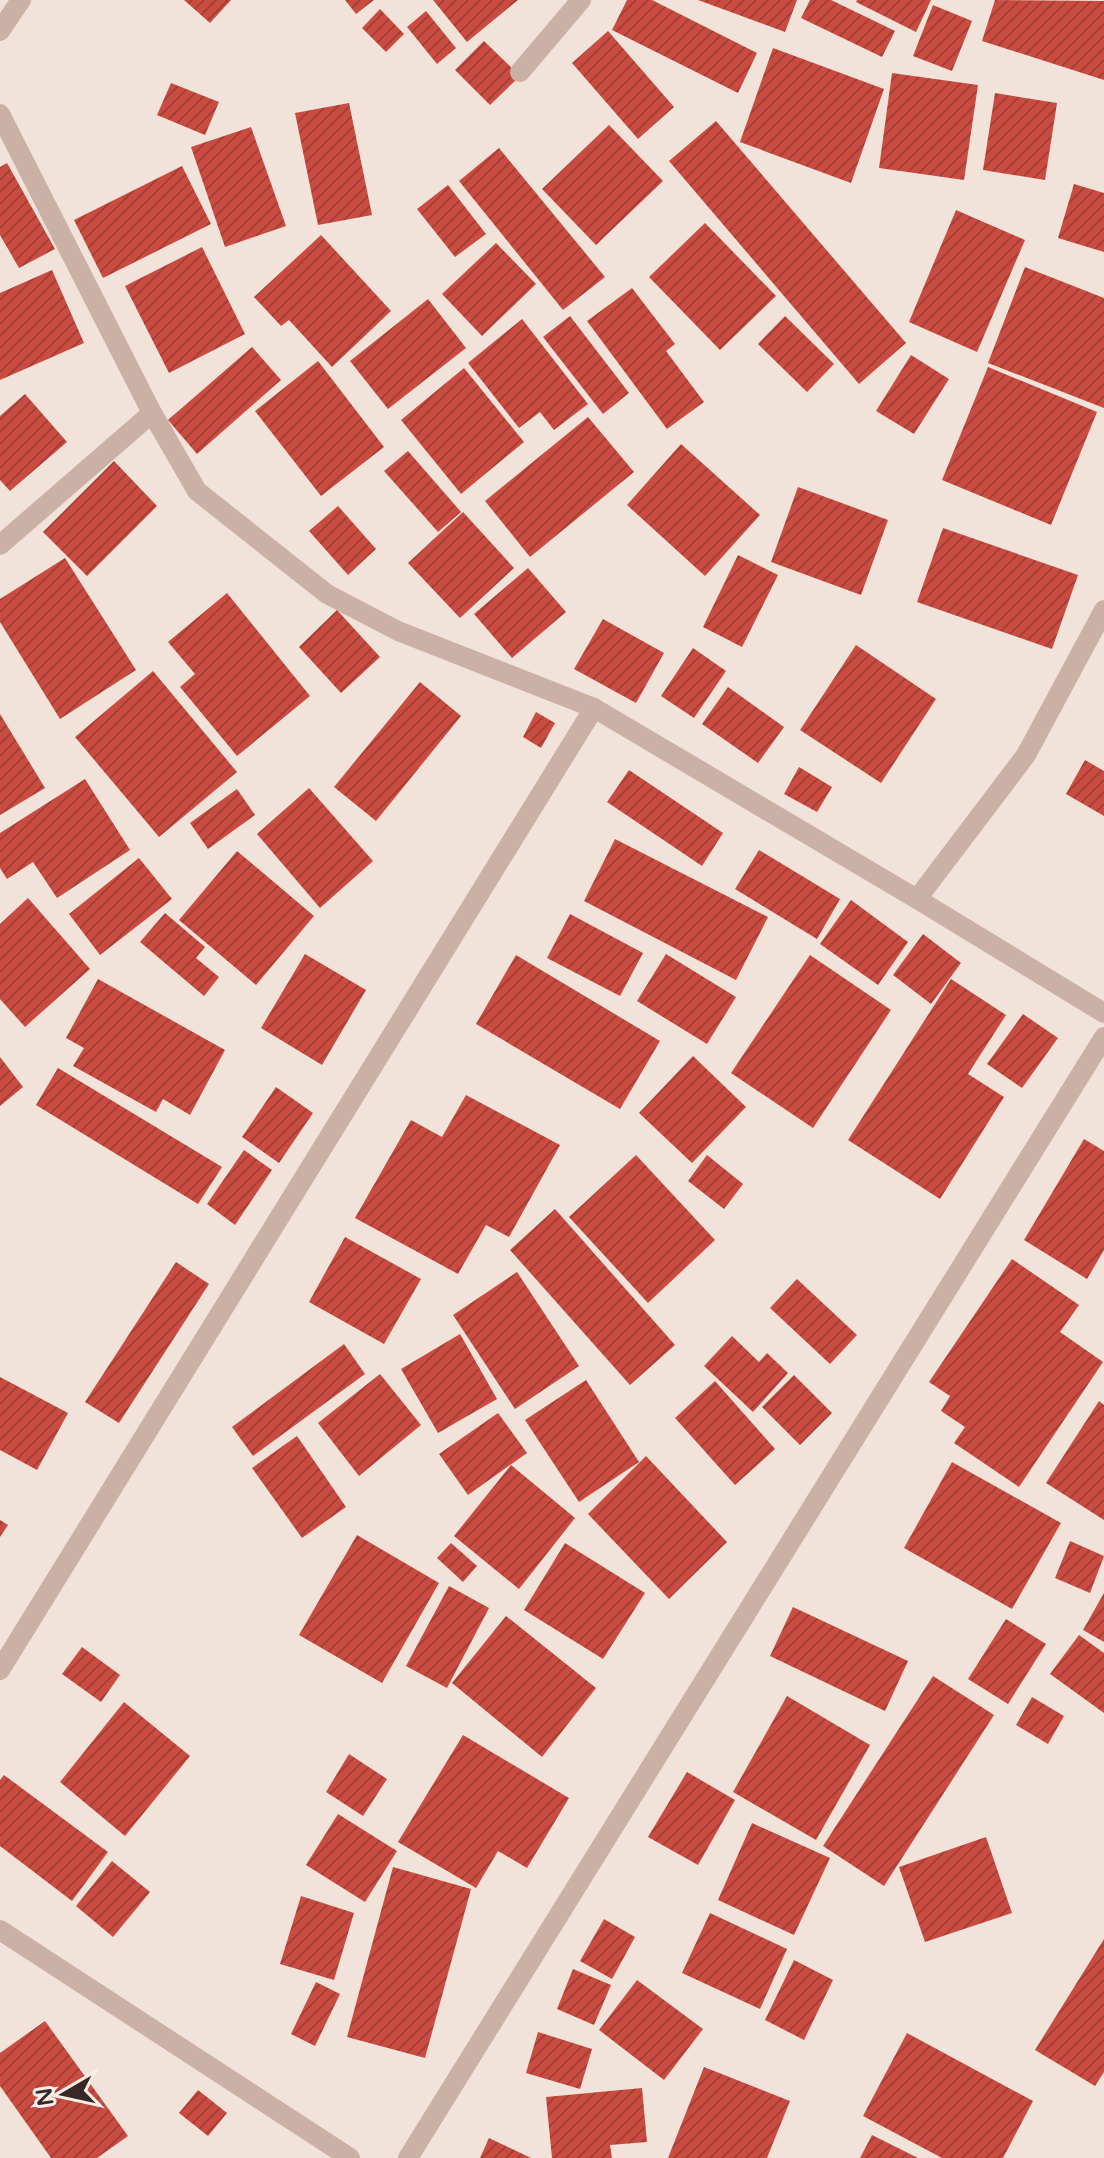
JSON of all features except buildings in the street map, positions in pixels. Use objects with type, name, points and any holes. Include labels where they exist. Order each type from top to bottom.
[{"type":"street","points":[[0,31],[21,0]]},
{"type":"street","points":[[520,72],[581,0]]},
{"type":"street","points":[[0,114],[152,413],[197,491],[327,594],[398,631],[594,708],[1104,1013]]},
{"type":"street","points":[[0,545],[152,413]]},
{"type":"street","points":[[917,899],[1026,755],[1104,610]]},
{"type":"street","points":[[0,1670],[594,708]]},
{"type":"street","points":[[408,2158],[1104,1037]]},
{"type":"street","points":[[0,1930],[350,2158]]}]
